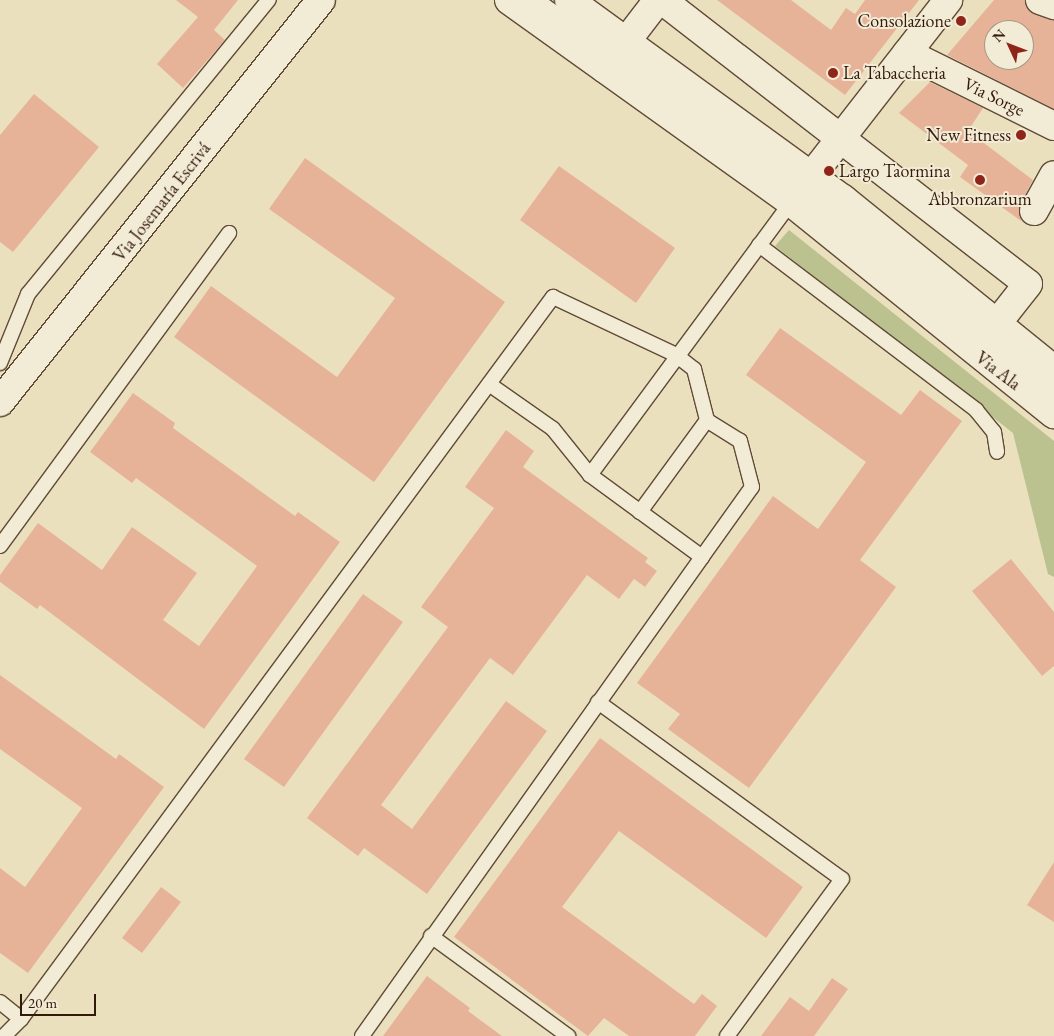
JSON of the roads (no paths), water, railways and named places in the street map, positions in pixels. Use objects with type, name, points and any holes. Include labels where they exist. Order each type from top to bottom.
[{"type":"street","points":[[509,0],[608,51],[801,189],[948,0]]},
{"type":"street","points":[[569,0],[608,51]]},
{"type":"street","points":[[608,51],[660,0],[1028,284],[995,326]]},
{"type":"street","points":[[1040,0],[1054,5]]},
{"type":"street","name":"Via Josemaría Escrivá","points":[[0,402],[314,1]]},
{"type":"street","name":"Via Sorge","points":[[906,53],[1054,126]]},
{"type":"street","points":[[1034,211],[1054,175]]},
{"type":"street","name":"Via Ala","points":[[801,189],[964,300],[1054,370]]},
{"type":"street","name":"Via Ala","points":[[801,189],[942,328],[1054,414]]},
{"type":"lane","points":[[0,363],[28,294],[270,0]]},
{"type":"lane","points":[[537,0],[608,51]]},
{"type":"lane","points":[[590,475],[676,355],[801,189],[1054,392]]},
{"type":"lane","points":[[0,546],[229,233]]},
{"type":"lane","points":[[759,245],[976,410],[994,432],[997,452]]},
{"type":"lane","points":[[4,1036],[22,1019],[553,297],[676,355],[694,370],[707,420],[740,441],[752,487],[431,936],[362,1036]]},
{"type":"lane","points":[[489,384],[553,429],[590,475],[702,557]]},
{"type":"lane","points":[[640,512],[707,420]]},
{"type":"lane","points":[[598,702],[842,879],[727,1036]]},
{"type":"lane","points":[[431,936],[568,1036]]},
{"type":"lane","points":[[0,1002],[22,1019]]},
{"type":"place","name":"Consolazione","points":[[961,21]]},
{"type":"place","name":"La Tabaccheria","points":[[833,73]]},
{"type":"place","name":"New Fitness","points":[[1021,135]]},
{"type":"place","name":"Largo Taormina","points":[[829,171]]},
{"type":"place","name":"Abbronzarium","points":[[980,180]]}]
